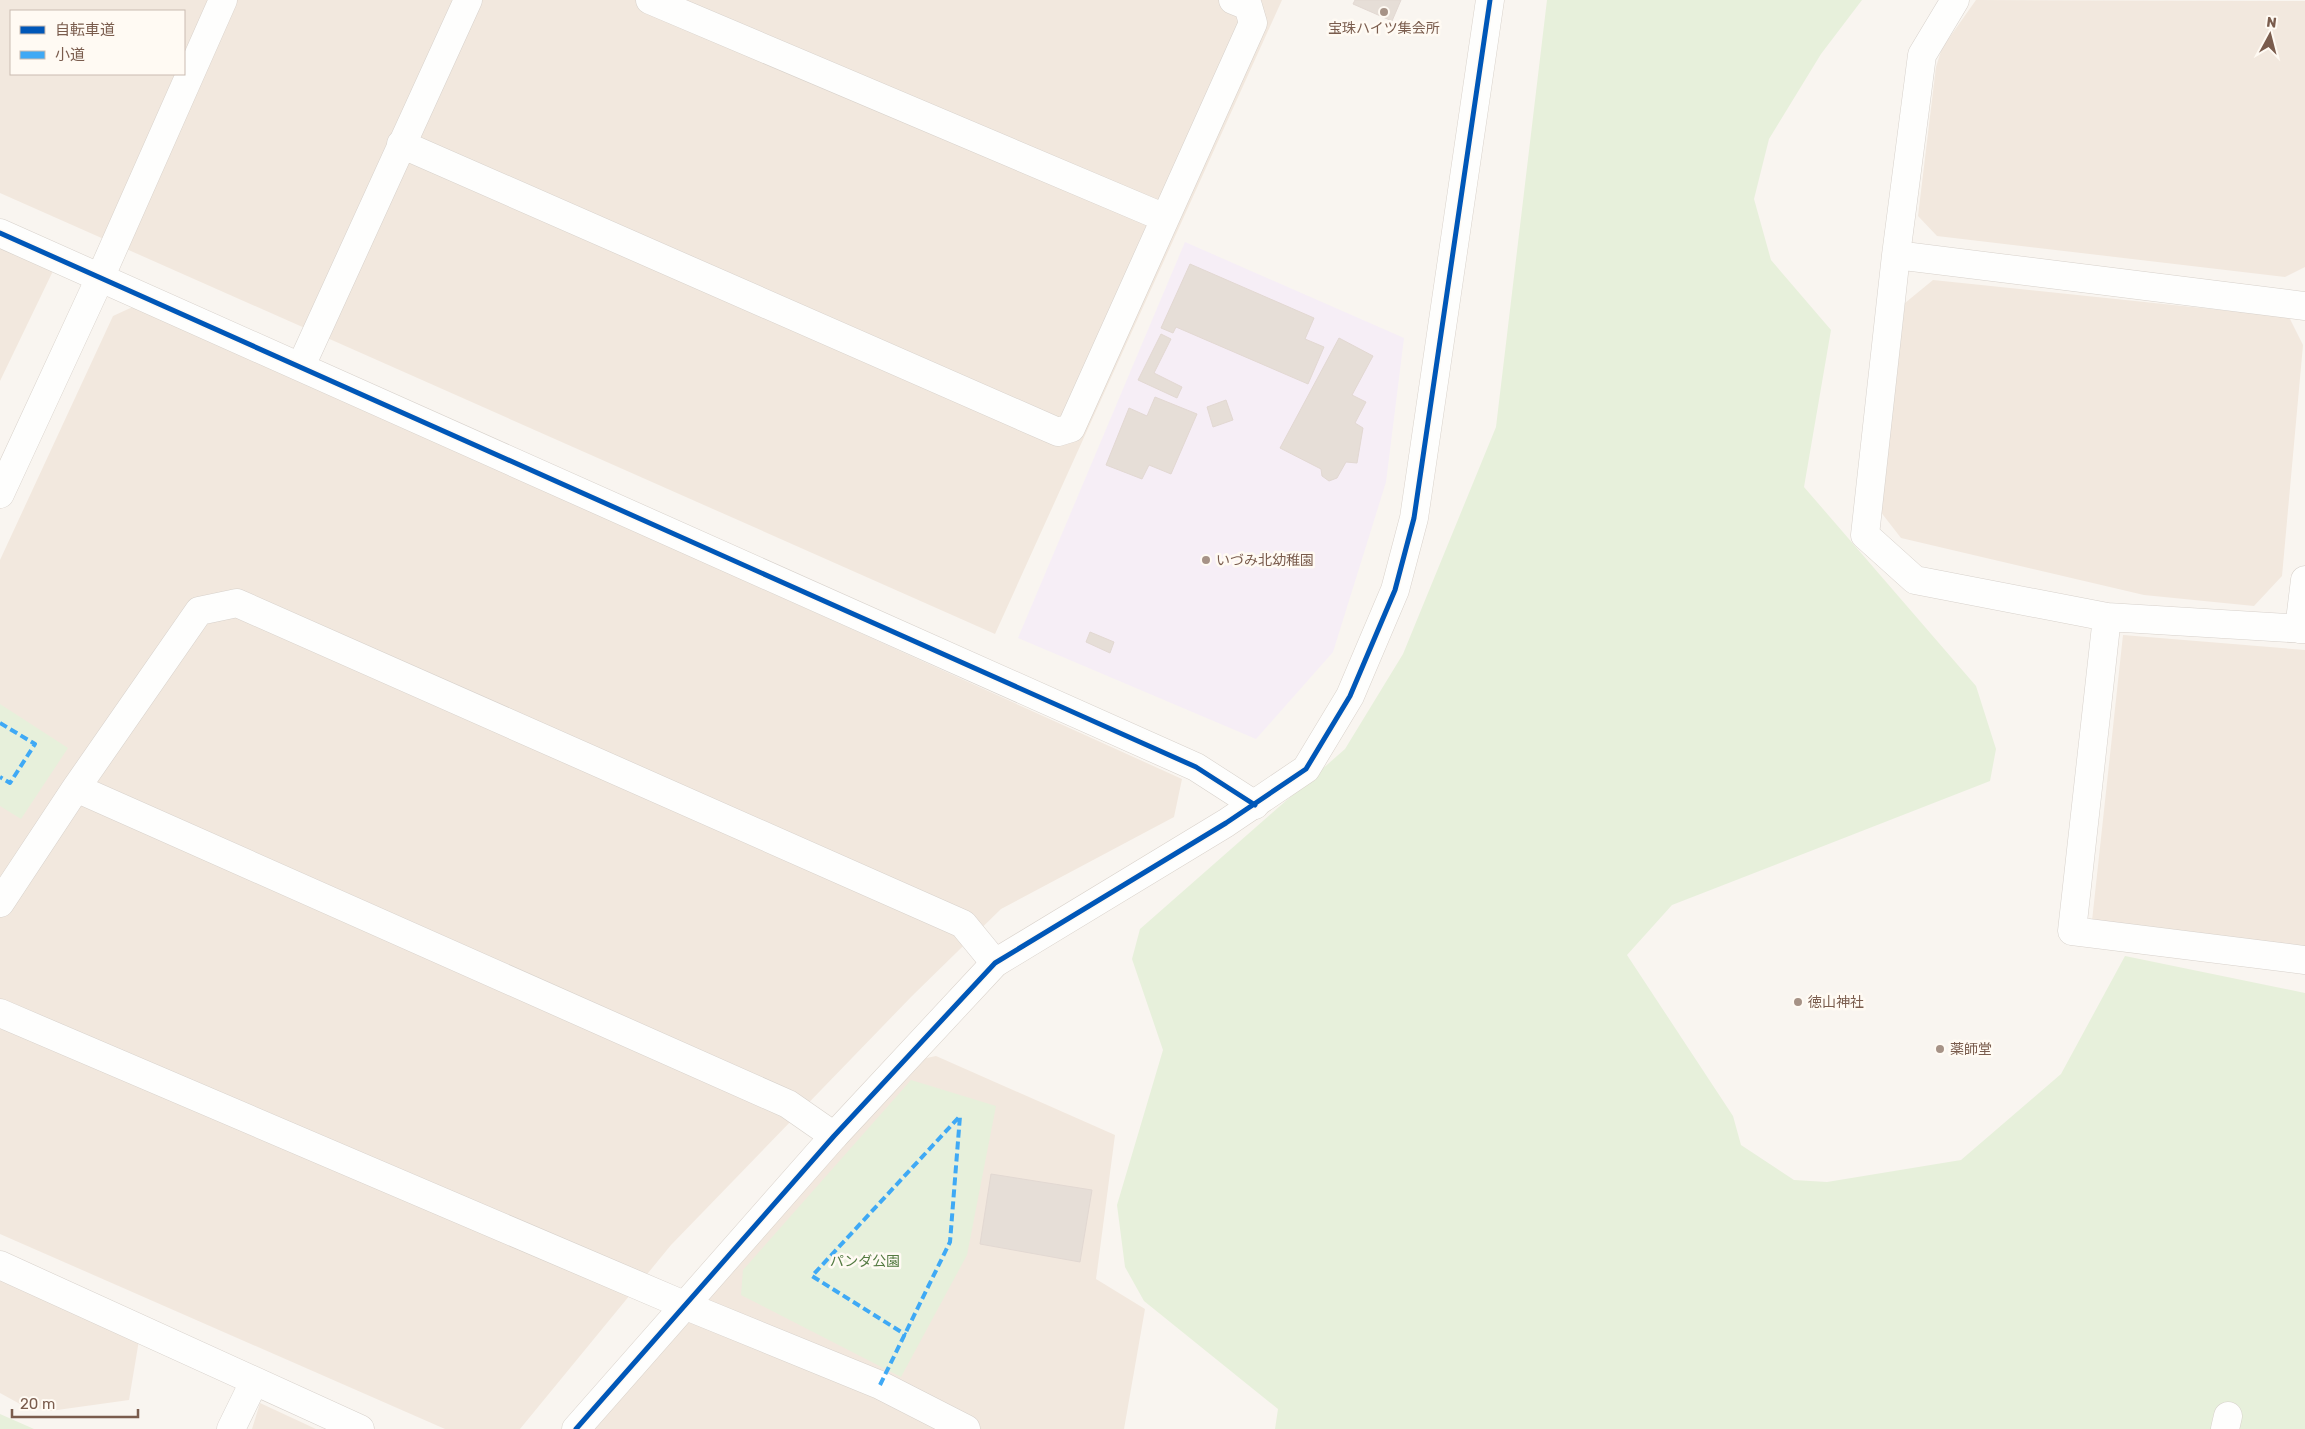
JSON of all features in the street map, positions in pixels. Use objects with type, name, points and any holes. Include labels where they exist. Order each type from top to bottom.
[{"type":"street","points":[[0,494],[100,278],[223,0]]},
{"type":"street","points":[[301,366],[468,0]]},
{"type":"street","points":[[650,0],[1165,218]]},
{"type":"street","points":[[401,144],[1058,432],[1071,428],[1253,23],[1248,6],[1233,0]]},
{"type":"street","points":[[576,1429],[834,1136],[995,963],[1255,805],[1306,768],[1350,696],[1395,590],[1414,518],[1490,0]]},
{"type":"street","points":[[1955,0],[1922,55],[1896,254],[1865,535],[1915,580],[2107,617],[2302,629],[2305,580]]},
{"type":"street","points":[[0,233],[1196,767],[1255,805]]},
{"type":"street","points":[[1896,254],[2305,306]]},
{"type":"street","points":[[0,903],[76,788],[199,612],[237,603],[963,924],[995,963]]},
{"type":"street","points":[[2107,617],[2072,931],[2305,960]]},
{"type":"street","points":[[76,788],[788,1104],[834,1136]]},
{"type":"street","points":[[0,1013],[684,1305],[880,1385],[966,1429]]},
{"type":"street","points":[[0,1265],[360,1429]]},
{"type":"street","points":[[231,1429],[254,1382]]},
{"type":"shaded area","points":[[0,0],[1282,0],[995,634],[0,193]]},
{"type":"shaded area","points":[[1976,0],[2305,1],[2305,267],[2285,277],[1937,236],[1918,216],[1936,67],[1942,48]]},
{"type":"shaded area","name":"いづみ北幼稚園","points":[[1185,242],[1404,338],[1386,482],[1333,652],[1256,739],[1018,638]]},
{"type":"shaded area","points":[[0,247],[53,271],[0,381]]},
{"type":"shaded area","points":[[1933,280],[2289,317],[2303,345],[2282,576],[2254,606],[2144,595],[1901,538],[1880,511],[1905,303]]},
{"type":"shaded area","points":[[137,305],[1182,779],[1174,817],[1001,909],[912,996],[671,1245],[520,1429],[445,1429],[0,1234],[0,560],[113,316]]},
{"type":"shaded area","points":[[2123,635],[2305,650],[2305,948],[2092,921]]},
{"type":"shaded area","points":[[936,1056],[1115,1135],[1096,1279],[1145,1309],[1124,1429],[591,1429],[913,1061]]},
{"type":"shaded area","points":[[0,1273],[140,1334],[129,1400],[50,1411],[20,1404],[0,1393]]},
{"type":"shaded area","points":[[260,1403],[316,1429],[252,1429]]},
{"type":"green space","points":[[1547,0],[1862,0],[1821,54],[1769,139],[1754,199],[1771,260],[1831,330],[1804,487],[1976,686],[1996,749],[1990,781],[1672,905],[1627,955],[1733,1116],[1741,1145],[1794,1180],[1827,1182],[1961,1160],[2061,1074],[2125,956],[2305,993],[2305,1429],[1275,1429],[1278,1409],[1144,1301],[1125,1267],[1117,1205],[1163,1050],[1132,959],[1140,929],[1345,749],[1403,654],[1496,427]]},
{"type":"green space","points":[[0,704],[68,748],[21,819],[0,806]]},
{"type":"green space","name":"パンダ公園","points":[[911,1080],[996,1106],[967,1255],[901,1377],[741,1295],[743,1270]]},
{"type":"green space","points":[[0,1414],[34,1429],[0,1429]]},
{"type":"building","name":"宝珠ハイツ集会所","points":[[1355,0],[1401,0],[1392,21],[1353,4]]},
{"type":"building","points":[[1190,264],[1314,318],[1305,339],[1324,347],[1308,384],[1176,327],[1173,333],[1161,328]]},
{"type":"building","points":[[1161,334],[1171,339],[1154,373],[1182,387],[1177,398],[1138,380]]},
{"type":"building","points":[[1339,338],[1373,356],[1352,395],[1366,402],[1355,423],[1363,428],[1357,463],[1346,462],[1337,478],[1329,481],[1322,476],[1321,469],[1280,448]]},
{"type":"building","points":[[1155,397],[1197,414],[1171,474],[1149,465],[1142,479],[1106,465],[1129,408],[1147,416]]},
{"type":"building","points":[[1226,400],[1233,420],[1213,427],[1207,407]]},
{"type":"building","points":[[1090,632],[1114,642],[1110,653],[1086,642]]},
{"type":"building","points":[[991,1174],[1092,1190],[1080,1262],[980,1244]]},
{"type":"marked path","points":[[0,723],[35,744],[10,783],[0,777]]},
{"type":"marked path","points":[[880,1385],[950,1242],[960,1116],[812,1276],[906,1335]]},
{"type":"cycle path","points":[[576,1429],[834,1136],[995,963],[1226,823],[1306,769],[1350,696],[1395,590],[1414,518],[1490,0]]},
{"type":"cycle path","points":[[0,233],[1196,767],[1255,805]]},
{"type":"place","name":"宝珠ハイツ集会所","points":[[1384,12]]},
{"type":"place","name":"いづみ北幼稚園","points":[[1206,560]]},
{"type":"place","name":"徳山神社","points":[[1798,1002]]},
{"type":"place","name":"薬師堂","points":[[1940,1049]]}]
